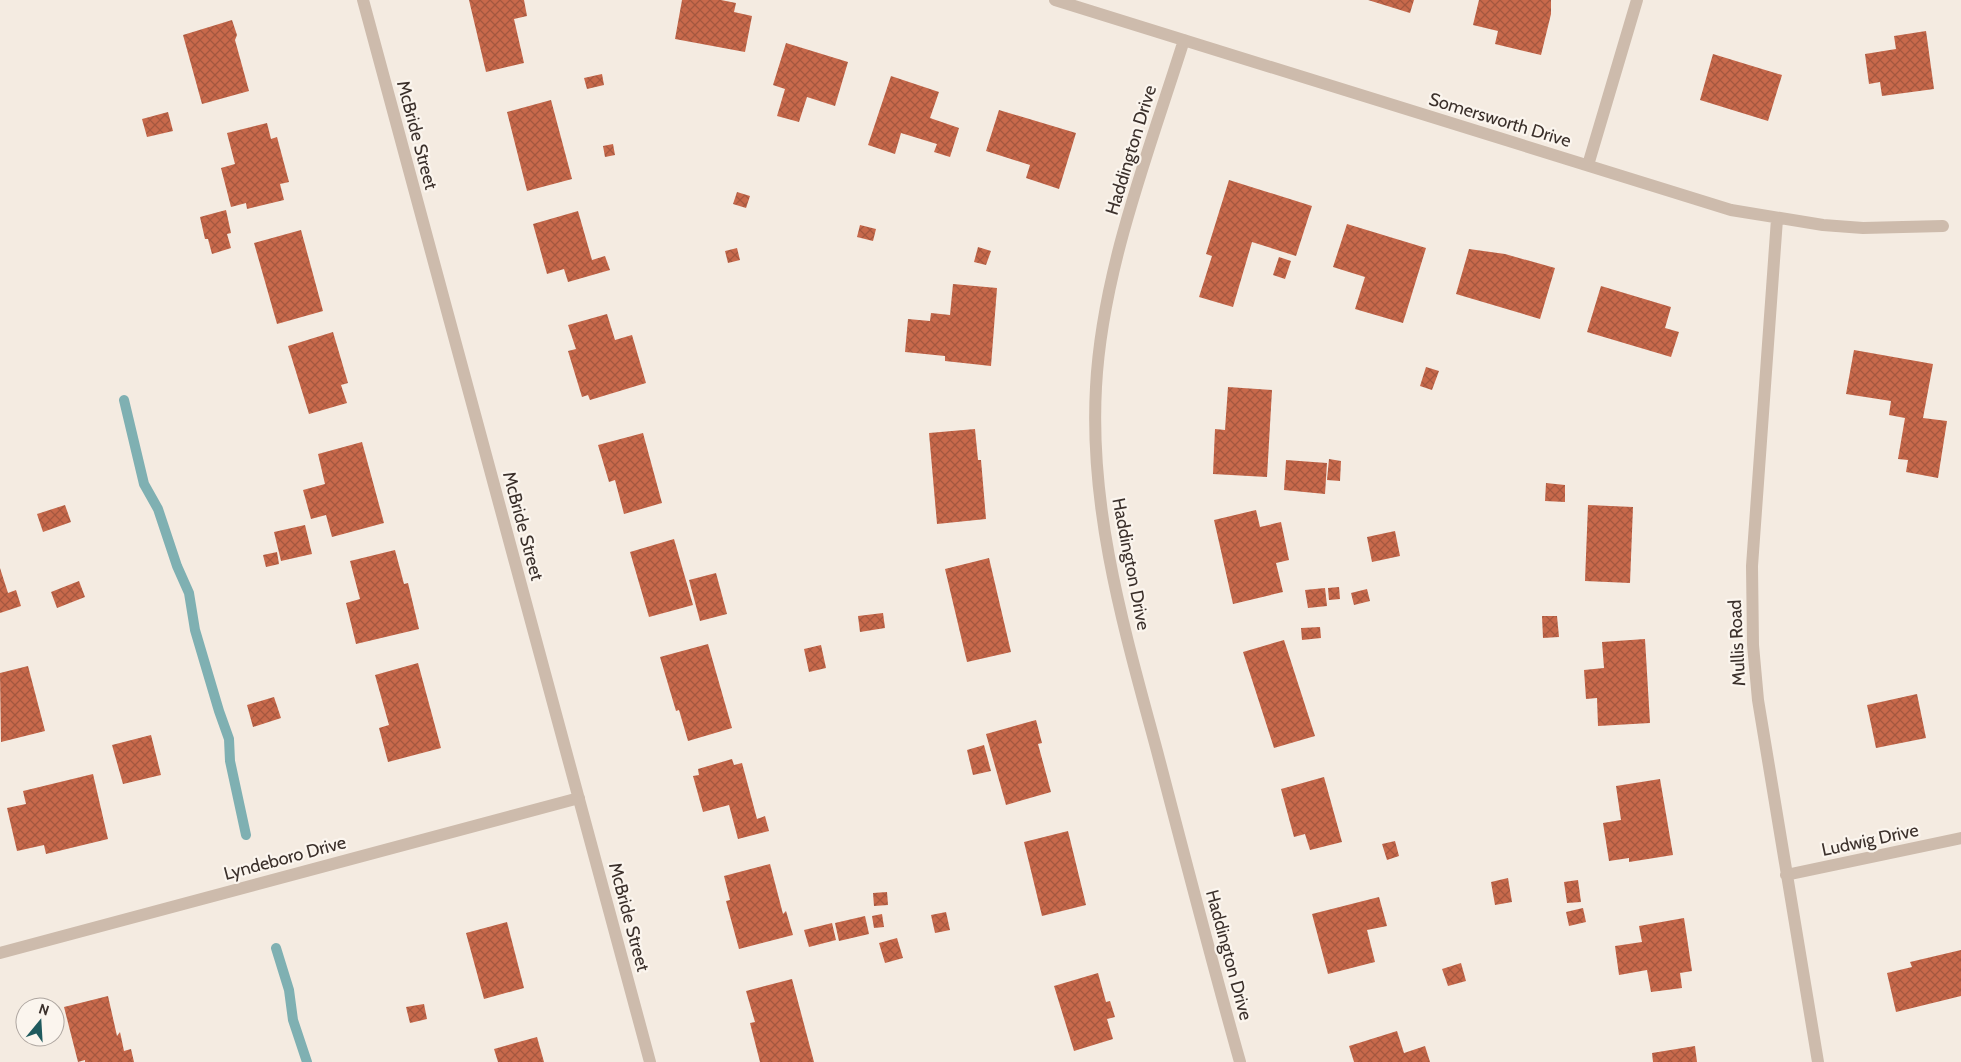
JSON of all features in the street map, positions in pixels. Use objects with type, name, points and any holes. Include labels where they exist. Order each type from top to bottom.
[{"type":"street","name":"McBride Street","points":[[363,0],[650,1062]]},
{"type":"street","name":"Somersworth Drive","points":[[1055,0],[1732,210],[1777,219],[1823,225],[1863,228],[1943,226]]},
{"type":"street","points":[[1588,165],[1637,0]]},
{"type":"street","name":"Haddington Drive","points":[[1184,40],[1120,244],[1103,320],[1096,387],[1095,446],[1104,532],[1124,627],[1240,1062]]},
{"type":"street","name":"Mullis Road","points":[[1777,219],[1752,566],[1753,645],[1758,700],[1818,1062]]},
{"type":"street","name":"Lyndeboro Drive","points":[[0,953],[579,798]]},
{"type":"street","name":"Ludwig Drive","points":[[1786,875],[1961,838]]},
{"type":"building","points":[[469,0],[524,0],[527,16],[514,19],[524,63],[486,72]]},
{"type":"building","points":[[682,0],[721,0],[736,3],[734,12],[752,16],[745,52],[675,39]]},
{"type":"building","points":[[1368,0],[1414,0],[1410,13]]},
{"type":"building","points":[[1479,0],[1551,0],[1551,14],[1541,55],[1495,44],[1498,31],[1473,25]]},
{"type":"building","points":[[232,20],[237,35],[235,40],[249,91],[202,104],[183,35]]},
{"type":"building","points":[[1926,31],[1934,89],[1882,96],[1880,82],[1869,84],[1865,54],[1896,49],[1894,36]]},
{"type":"building","points":[[786,43],[848,62],[835,106],[807,97],[799,122],[777,116],[785,89],[773,85]]},
{"type":"building","points":[[1713,54],[1782,75],[1768,121],[1700,100]]},
{"type":"building","points":[[602,74],[604,85],[587,89],[584,78]]},
{"type":"building","points":[[891,76],[939,92],[930,118],[959,128],[950,157],[934,152],[937,144],[901,133],[895,154],[868,145]]},
{"type":"building","points":[[551,100],[572,179],[527,191],[507,112]]},
{"type":"building","points":[[999,110],[1076,133],[1059,189],[1026,178],[1030,165],[986,151]]},
{"type":"building","points":[[168,112],[173,131],[147,137],[142,119]]},
{"type":"building","points":[[267,123],[271,139],[277,137],[289,182],[280,184],[284,200],[247,209],[246,203],[231,207],[221,168],[235,164],[227,133]]},
{"type":"building","points":[[613,144],[615,155],[605,157],[603,146]]},
{"type":"building","points":[[1229,180],[1312,206],[1296,256],[1252,242],[1233,307],[1199,297],[1212,256],[1206,254]]},
{"type":"building","points":[[737,192],[750,196],[746,208],[733,204]]},
{"type":"building","points":[[226,210],[231,233],[227,234],[231,248],[212,254],[208,239],[205,239],[200,217]]},
{"type":"building","points":[[578,211],[592,260],[605,256],[610,270],[568,282],[564,269],[547,274],[533,224]]},
{"type":"building","points":[[1347,224],[1426,248],[1403,323],[1355,309],[1365,277],[1333,267]]},
{"type":"building","points":[[860,225],[876,229],[873,241],[857,237]]},
{"type":"building","points":[[301,230],[323,311],[277,324],[254,243]]},
{"type":"building","points":[[978,247],[991,251],[986,265],[974,262]]},
{"type":"building","points":[[737,248],[740,260],[728,263],[725,251]]},
{"type":"building","points":[[1469,249],[1505,254],[1555,268],[1540,319],[1456,294]]},
{"type":"building","points":[[1279,257],[1291,261],[1285,279],[1273,275]]},
{"type":"building","points":[[953,284],[997,288],[991,366],[945,361],[945,356],[905,352],[908,319],[930,321],[931,313],[950,315]]},
{"type":"building","points":[[1601,286],[1671,307],[1665,328],[1679,332],[1671,357],[1587,332]]},
{"type":"building","points":[[607,314],[615,340],[632,335],[646,383],[590,400],[588,395],[582,397],[568,351],[576,349],[568,325]]},
{"type":"building","points":[[333,332],[348,383],[341,385],[347,403],[309,414],[288,346]]},
{"type":"building","points":[[1854,350],[1933,364],[1923,418],[1947,421],[1938,478],[1906,472],[1908,460],[1898,459],[1905,418],[1889,415],[1891,401],[1846,394]]},
{"type":"building","points":[[1426,367],[1439,371],[1432,390],[1420,386]]},
{"type":"building","points":[[1228,387],[1272,390],[1267,477],[1213,474],[1215,429],[1225,430]]},
{"type":"building","points":[[975,429],[978,460],[981,460],[986,519],[937,524],[929,433]]},
{"type":"building","points":[[643,433],[662,503],[624,514],[615,480],[609,482],[598,445]]},
{"type":"building","points":[[362,442],[384,523],[332,537],[326,515],[311,519],[303,490],[325,484],[318,454]]},
{"type":"building","points":[[1329,459],[1341,461],[1340,481],[1327,480]]},
{"type":"building","points":[[1286,460],[1327,463],[1325,494],[1284,490]]},
{"type":"building","points":[[1546,483],[1565,485],[1565,502],[1545,501]]},
{"type":"building","points":[[65,505],[71,522],[43,532],[37,514]]},
{"type":"building","points":[[1588,505],[1633,507],[1630,583],[1585,581]]},
{"type":"building","points":[[1256,510],[1260,527],[1281,522],[1289,560],[1276,563],[1283,592],[1233,604],[1214,520]]},
{"type":"building","points":[[305,525],[312,554],[281,561],[274,532]]},
{"type":"building","points":[[1395,531],[1400,556],[1372,562],[1367,537]]},
{"type":"building","points":[[674,539],[693,605],[649,617],[630,552]]},
{"type":"building","points":[[395,550],[404,584],[408,583],[419,629],[356,644],[346,603],[360,599],[350,561]]},
{"type":"building","points":[[277,552],[279,564],[266,567],[263,555]]},
{"type":"building","points":[[989,558],[1011,652],[967,662],[945,569]]},
{"type":"building","points":[[0,568],[8,593],[16,590],[21,606],[0,613]]},
{"type":"building","points":[[716,573],[727,614],[700,621],[689,580]]},
{"type":"building","points":[[79,581],[85,597],[57,608],[51,592]]},
{"type":"building","points":[[1339,587],[1340,599],[1329,600],[1328,588]]},
{"type":"building","points":[[1325,588],[1327,606],[1308,608],[1305,590]]},
{"type":"building","points":[[1367,589],[1370,601],[1354,605],[1351,593]]},
{"type":"building","points":[[883,613],[885,628],[860,632],[858,616]]},
{"type":"building","points":[[1542,616],[1557,616],[1559,637],[1543,638]]},
{"type":"building","points":[[1320,627],[1321,638],[1302,640],[1301,628]]},
{"type":"building","points":[[1645,639],[1650,723],[1598,726],[1597,698],[1586,699],[1584,670],[1604,668],[1602,642]]},
{"type":"building","points":[[1284,640],[1315,736],[1274,748],[1243,652]]},
{"type":"building","points":[[708,644],[732,728],[688,741],[679,710],[676,711],[660,657]]},
{"type":"building","points":[[821,645],[826,668],[809,672],[804,649]]},
{"type":"building","points":[[418,663],[441,748],[388,762],[379,728],[389,725],[375,675]]},
{"type":"building","points":[[28,666],[45,731],[1,742],[0,673]]},
{"type":"building","points":[[1917,694],[1926,738],[1876,748],[1867,705]]},
{"type":"building","points":[[274,697],[281,718],[253,727],[247,705]]},
{"type":"building","points":[[1036,720],[1042,743],[1038,744],[1051,792],[1006,805],[986,734]]},
{"type":"building","points":[[151,735],[161,775],[123,784],[112,745]]},
{"type":"building","points":[[984,745],[991,771],[973,775],[967,750]]},
{"type":"building","points":[[732,759],[734,765],[742,763],[757,819],[765,816],[769,831],[738,839],[729,805],[703,812],[693,776],[699,775],[698,769]]},
{"type":"building","points":[[93,774],[108,839],[46,854],[44,845],[17,851],[7,808],[26,804],[23,791]]},
{"type":"building","points":[[1324,777],[1342,842],[1310,850],[1305,834],[1294,837],[1281,789]]},
{"type":"building","points":[[1660,779],[1673,855],[1629,862],[1629,858],[1609,861],[1603,823],[1621,820],[1616,786]]},
{"type":"building","points":[[1068,831],[1086,905],[1042,916],[1024,842]]},
{"type":"building","points":[[1395,841],[1399,856],[1387,860],[1382,844]]},
{"type":"building","points":[[770,864],[783,914],[786,911],[793,935],[739,949],[726,901],[730,900],[724,876]]},
{"type":"building","points":[[1508,878],[1512,902],[1495,905],[1491,882]]},
{"type":"building","points":[[1578,880],[1581,902],[1567,903],[1564,882]]},
{"type":"building","points":[[887,892],[888,905],[874,906],[873,893]]},
{"type":"building","points":[[1379,897],[1387,926],[1367,930],[1375,962],[1328,974],[1312,914]]},
{"type":"building","points":[[1583,908],[1586,922],[1569,926],[1566,912]]},
{"type":"building","points":[[946,912],[950,930],[935,933],[931,915]]},
{"type":"building","points":[[882,914],[884,927],[874,928],[872,916]]},
{"type":"building","points":[[865,916],[869,934],[839,941],[835,923]]},
{"type":"building","points":[[1684,918],[1692,971],[1680,973],[1682,988],[1651,992],[1647,970],[1619,975],[1615,946],[1642,942],[1639,926]]},
{"type":"building","points":[[507,922],[524,988],[484,999],[466,933]]},
{"type":"building","points":[[832,923],[836,940],[809,947],[804,930]]},
{"type":"building","points":[[897,938],[903,958],[885,963],[879,943]]},
{"type":"building","points":[[1961,950],[1961,996],[1896,1012],[1887,973],[1912,967],[1910,962]]},
{"type":"building","points":[[1461,963],[1466,981],[1448,986],[1442,969]]},
{"type":"building","points":[[1098,973],[1106,1002],[1110,1001],[1115,1017],[1107,1019],[1113,1039],[1074,1051],[1054,986]]},
{"type":"building","points":[[792,979],[814,1062],[760,1062],[750,1023],[755,1022],[746,991]]},
{"type":"building","points":[[108,996],[117,1036],[120,1032],[124,1051],[131,1049],[134,1062],[85,1062],[85,1060],[78,1062],[65,1007]]},
{"type":"building","points":[[424,1004],[427,1019],[410,1023],[406,1007]]},
{"type":"building","points":[[1397,1031],[1404,1053],[1425,1046],[1430,1062],[1354,1062],[1349,1046]]},
{"type":"building","points":[[537,1037],[544,1062],[498,1062],[494,1049]]},
{"type":"building","points":[[1695,1046],[1697,1062],[1653,1062],[1652,1053]]},
{"type":"waterway","points":[[124,400],[144,484],[158,509],[177,566],[189,593],[195,630],[229,739],[230,761],[246,835]]},
{"type":"waterway","points":[[276,948],[289,990],[293,1020],[307,1062]]}]
